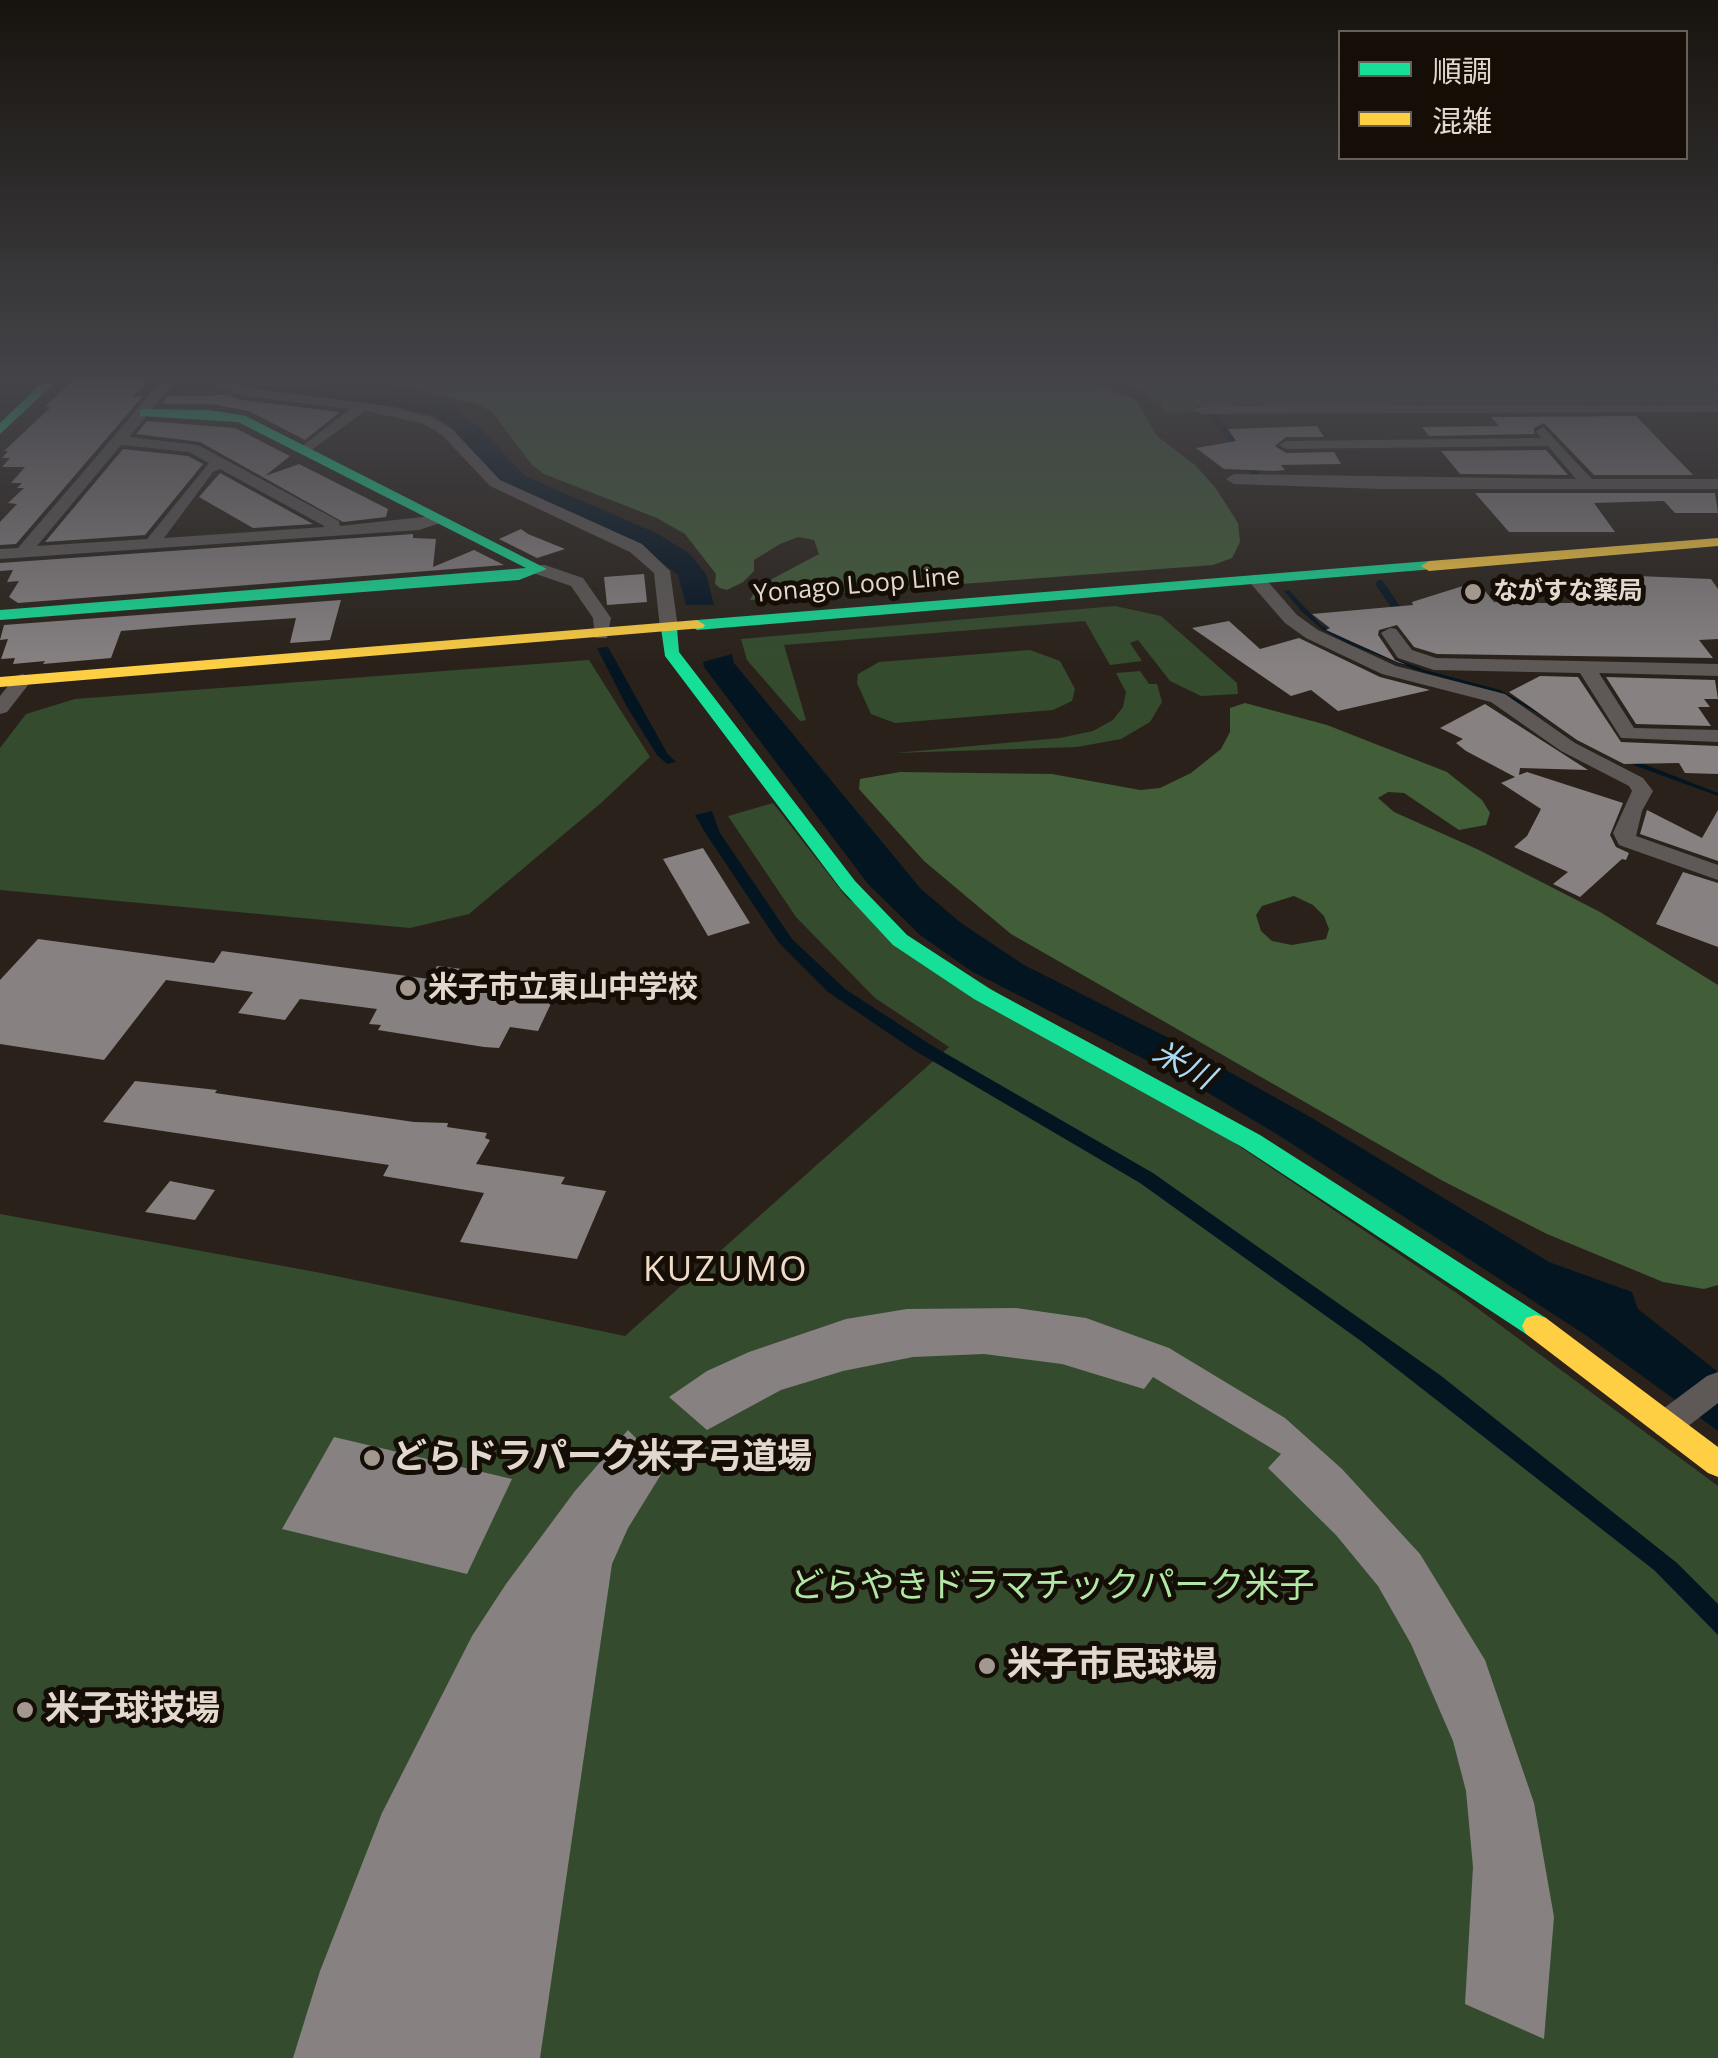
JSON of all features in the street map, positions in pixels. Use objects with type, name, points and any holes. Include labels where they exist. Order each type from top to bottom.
[{"type":"street","points":[[23,552],[91,475]]},
{"type":"street","points":[[152,543],[203,475]]},
{"type":"street","points":[[242,475],[333,524],[330,531]]},
{"type":"street","points":[[355,475],[539,569],[577,582],[602,618],[601,634]]},
{"type":"street","points":[[488,475],[495,483],[636,548],[662,571],[671,652],[848,885],[900,940],[982,994],[1251,1141],[1515,1310],[1674,1419],[1718,1464]]},
{"type":"street","points":[[1234,479],[1250,475]]},
{"type":"street","points":[[1457,475],[1588,484],[1718,484]]},
{"type":"street","points":[[1581,475],[1588,484]]},
{"type":"street","points":[[0,554],[442,520]]},
{"type":"street","name":"Yonago Loop Line","points":[[11,681],[1718,542]]},
{"type":"street","points":[[0,615],[519,575],[539,569]]},
{"type":"street","points":[[1257,580],[1291,619],[1312,634],[1389,670],[1498,698],[1568,747],[1636,782],[1642,791],[1624,832],[1626,840],[1718,873]]},
{"type":"street","points":[[1390,633],[1405,654],[1434,664],[1718,670]]},
{"type":"street","points":[[1586,667],[1628,734],[1718,736]]},
{"type":"street","points":[[0,708],[11,681]]},
{"type":"street","points":[[1674,1419],[1718,1385]]},
{"type":"green space","points":[[547,475],[1204,475],[1238,523],[1240,542],[1232,558],[1213,565],[750,600],[757,587],[819,554],[814,540],[798,537],[780,544],[754,560],[754,571],[727,590],[715,584],[716,574],[685,534],[657,518]]},
{"type":"green space","points":[[1115,606],[1161,616],[1237,683],[1238,694],[1201,696],[1170,681],[1138,640],[1130,643],[1142,661],[1110,665],[1085,621],[784,645],[806,720],[800,721],[747,660],[741,639]]},
{"type":"green space","points":[[1030,650],[1060,661],[1075,689],[1072,701],[1053,710],[895,723],[871,714],[857,683],[858,674],[879,662]]},
{"type":"green space","points":[[589,660],[650,757],[469,914],[410,928],[0,890],[0,748],[26,714],[75,699]]},
{"type":"green space","points":[[1140,671],[1149,684],[1157,684],[1162,702],[1150,722],[1121,739],[1077,747],[895,753],[1060,738],[1093,731],[1113,720],[1123,707],[1126,692],[1116,673]]},
{"type":"green space","points":[[1245,703],[1327,725],[1447,772],[1482,800],[1490,813],[1486,825],[1459,830],[1404,793],[1388,792],[1378,798],[1394,812],[1600,912],[1718,985],[1718,1285],[1704,1289],[1663,1282],[1547,1234],[1443,1181],[1011,934],[924,861],[859,789],[860,779],[900,772],[1052,774],[1140,790],[1160,788],[1191,773],[1221,749],[1230,732],[1230,708]],"holes":[[[1294,896],[1313,905],[1324,916],[1329,929],[1326,939],[1292,945],[1272,941],[1261,931],[1256,915],[1262,906]]]},
{"type":"green space","name":"どらやきドラマチックパーク米子","points":[[773,803],[847,898],[1236,1144],[1458,1294],[1718,1486],[1718,2058],[0,2058],[0,1214],[321,1273],[625,1336],[949,1047],[875,998],[796,917],[728,816]]},
{"type":"water","points":[[494,475],[524,475],[658,534],[690,554],[706,574],[714,605],[686,605],[678,575],[632,540],[499,481]]},
{"type":"water","points":[[1289,590],[1321,625],[1353,643],[1425,670],[1500,690],[1618,754],[1718,796],[1636,766],[1502,694],[1422,672],[1349,644],[1323,630],[1302,612],[1284,591]]},
{"type":"water","points":[[608,647],[667,753],[676,762],[667,764],[657,755],[627,707],[597,648]]},
{"type":"water","name":"米川","points":[[732,654],[734,663],[921,889],[961,923],[1024,965],[1165,1036],[1312,1118],[1549,1262],[1632,1292],[1638,1309],[1718,1372],[1718,1431],[1587,1336],[1283,1138],[1195,1085],[971,971],[920,935],[868,884],[704,667],[703,662]]},
{"type":"water","points":[[712,811],[720,833],[792,939],[845,989],[931,1045],[1153,1173],[1440,1375],[1677,1563],[1718,1604],[1718,1635],[1654,1570],[1361,1341],[1140,1183],[912,1049],[828,992],[779,943],[695,815]]},
{"type":"building","points":[[18,475],[75,475],[16,544],[0,545],[0,522],[17,504],[8,503],[24,488],[17,488],[22,483],[11,483]]},
{"type":"building","points":[[101,475],[194,475],[145,535],[45,542]]},
{"type":"building","points":[[218,475],[224,475],[313,524],[253,528],[199,497]]},
{"type":"building","points":[[259,475],[321,475],[388,509],[386,517],[343,522]]},
{"type":"building","points":[[1475,493],[1715,493],[1718,513],[1675,513],[1664,501],[1594,503],[1615,532],[1509,532]]},
{"type":"building","points":[[521,529],[565,549],[537,558],[499,539]]},
{"type":"building","points":[[413,534],[413,538],[436,539],[433,567],[474,550],[504,565],[18,603],[9,597],[19,581],[7,582],[13,570],[0,571],[0,563]]},
{"type":"building","points":[[644,574],[647,602],[607,605],[604,577]]},
{"type":"building","points":[[1638,576],[1711,579],[1718,589],[1718,639],[1699,640],[1713,658],[1437,654],[1414,647],[1397,625],[1379,630],[1378,635],[1395,660],[1407,665],[1397,662],[1326,630],[1330,628],[1312,614],[1413,605],[1412,602],[1466,585],[1480,585],[1494,602],[1573,603],[1567,595],[1645,595]]},
{"type":"building","points":[[341,600],[330,640],[290,643],[296,618],[121,631],[111,658],[43,664],[45,661],[13,664],[15,658],[1,659],[8,639],[0,640],[4,625]]},
{"type":"building","points":[[1229,621],[1260,649],[1299,638],[1380,677],[1430,690],[1338,711],[1311,690],[1291,696],[1192,628]]},
{"type":"building","points":[[1540,676],[1578,677],[1621,742],[1718,746],[1718,774],[1685,773],[1679,763],[1624,764],[1577,740],[1509,692]]},
{"type":"building","points":[[1606,677],[1715,680],[1718,699],[1704,699],[1710,707],[1698,707],[1711,726],[1636,724]]},
{"type":"building","points":[[1485,704],[1588,770],[1520,768],[1519,775],[1527,772],[1623,803],[1610,835],[1616,847],[1629,853],[1626,860],[1622,859],[1580,897],[1553,884],[1568,872],[1514,847],[1527,836],[1541,809],[1501,783],[1515,777],[1466,751],[1456,743],[1463,739],[1440,728]]},
{"type":"building","points":[[1647,810],[1702,838],[1718,810],[1718,861],[1640,834]]},
{"type":"building","points":[[703,848],[750,923],[708,936],[663,859]]},
{"type":"building","points":[[1683,872],[1718,883],[1718,947],[1656,924]]},
{"type":"building","points":[[38,939],[214,963],[222,951],[429,979],[437,966],[504,974],[496,987],[555,995],[538,1031],[510,1027],[499,1048],[378,1030],[381,1025],[369,1024],[377,1009],[300,999],[285,1020],[238,1013],[253,992],[166,980],[104,1060],[0,1044],[0,980]]},
{"type":"building","points":[[135,1081],[217,1090],[215,1093],[414,1122],[448,1123],[447,1127],[487,1133],[485,1138],[490,1140],[476,1164],[565,1177],[561,1184],[606,1191],[577,1259],[460,1242],[484,1193],[383,1176],[389,1165],[103,1122]]},
{"type":"building","points":[[170,1181],[215,1190],[195,1220],[145,1212]]},
{"type":"building","points":[[1016,1308],[1086,1318],[1169,1348],[1285,1418],[1342,1469],[1420,1554],[1485,1660],[1534,1803],[1554,1917],[1544,2039],[1465,2004],[1473,1867],[1466,1791],[1453,1741],[1411,1644],[1378,1586],[1336,1535],[1268,1468],[1281,1454],[1153,1377],[1144,1389],[1062,1364],[984,1354],[913,1357],[843,1371],[781,1390],[707,1430],[669,1397],[707,1371],[749,1352],[846,1319],[907,1309]]},
{"type":"building","points":[[628,1430],[665,1468],[628,1528],[612,1564],[540,2058],[293,2058],[320,1971],[382,1813],[472,1636],[575,1491]]},
{"type":"building","name":"どらドラパーク米子弓道場","points":[[334,1437],[512,1479],[467,1574],[282,1529]]},
{"type":"waterway","points":[[1252,479],[1258,478],[1256,475]]},
{"type":"waterway","points":[[1380,584],[1402,616]]},
{"type":"traffic: fast","points":[[0,615],[519,575],[539,569],[352,475]]},
{"type":"traffic: fast","points":[[697,625],[1429,566]]},
{"type":"traffic: fast","points":[[669,628],[671,652],[848,885],[900,940],[982,994],[1251,1141],[1536,1326]]},
{"type":"traffic: slow","points":[[1429,566],[1718,542]]},
{"type":"traffic: slow","points":[[0,682],[697,625]]},
{"type":"traffic: slow","points":[[1536,1326],[1718,1464]]},
{"type":"place","name":"ながすな薬局","points":[[1473,592]]},
{"type":"place","name":"米子市立東山中学校","points":[[408,988]]},
{"type":"place","name":"どらドラパーク米子弓道場","points":[[372,1458]]},
{"type":"place","name":"米子市民球場","points":[[987,1666]]},
{"type":"place","name":"米子球技場","points":[[25,1710]]},
{"type":"district","name":"KUZUMO","points":[[726,1271]]}]
